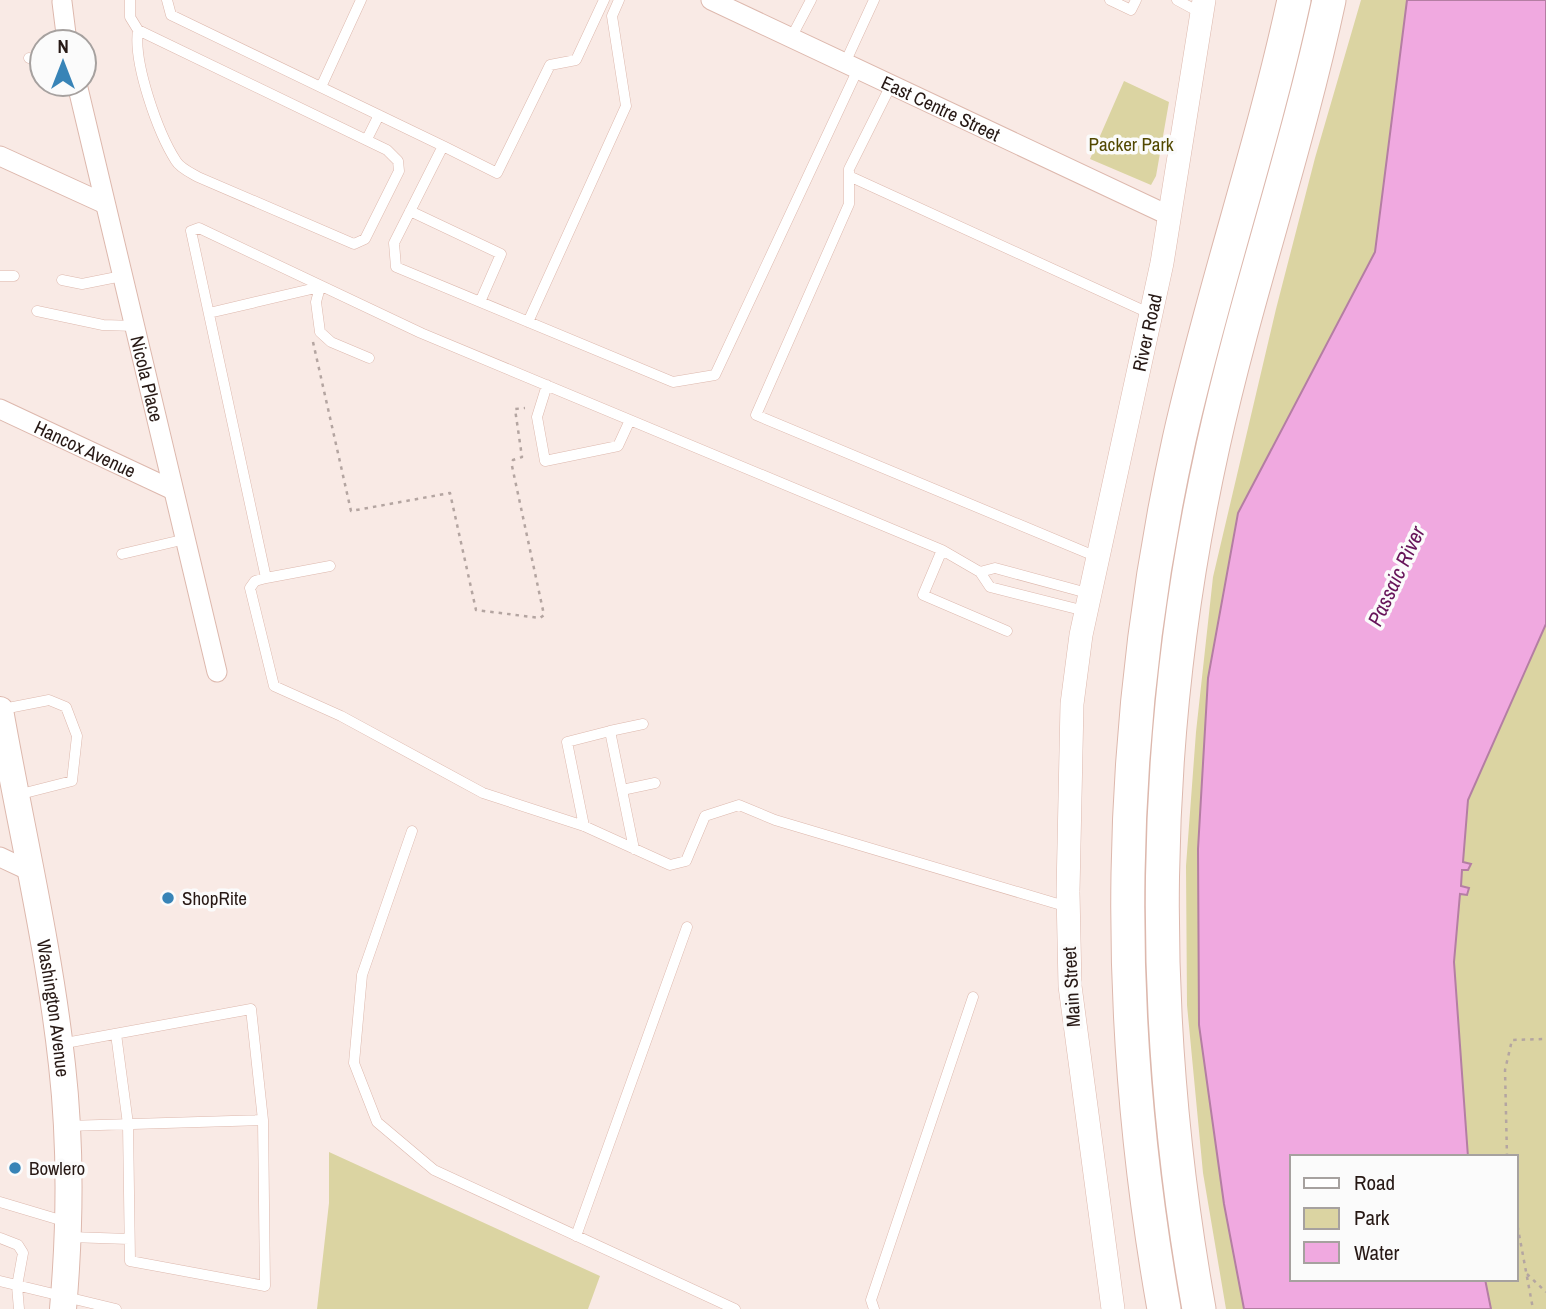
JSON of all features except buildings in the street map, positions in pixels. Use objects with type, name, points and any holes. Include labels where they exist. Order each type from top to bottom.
[{"type":"highway","points":[[1208,323],[1275,0]]},
{"type":"highway","points":[[1164,1309],[1147,1205],[1129,1028],[1126,909],[1129,790],[1140,672],[1157,553],[1180,437],[1294,0]]},
{"type":"highway","points":[[1199,1309],[1181,1200],[1164,1026],[1161,850],[1168,733],[1181,617],[1204,489],[1227,388],[1329,0]]},
{"type":"highway","points":[[1293,145],[1320,109],[1350,0]]},
{"type":"main road","name":"Washington Avenue","points":[[0,710],[3,746],[17,795],[32,872],[60,1044],[66,1126],[67,1230],[64,1303]]},
{"type":"street","name":"East Centre Street","points":[[711,0],[1170,216]]},
{"type":"street","points":[[62,1],[65,28]]},
{"type":"street","name":"River Road","points":[[1077,662],[1170,216],[1203,7]]},
{"type":"street","name":"Nicola Place","points":[[80,98],[217,672]]},
{"type":"street","points":[[0,156],[103,203]]},
{"type":"street","name":"Hancox Avenue","points":[[0,408],[173,490]]},
{"type":"street","name":"Main Street","points":[[1077,662],[1070,748],[1068,907],[1073,1028],[1113,1309]]},
{"type":"street","points":[[0,857],[32,872]]},
{"type":"lane","points":[[130,0],[130,17],[138,30],[387,149],[398,161],[399,171],[365,239],[354,244],[198,177],[177,163],[143,83],[136,47],[138,30]]},
{"type":"lane","points":[[167,0],[171,15],[497,173],[550,65],[576,60],[604,0]]},
{"type":"lane","points":[[321,87],[361,0]]},
{"type":"lane","points":[[527,322],[626,106],[612,16],[619,0]]},
{"type":"lane","points":[[791,38],[811,0]]},
{"type":"lane","points":[[443,146],[394,243],[396,267],[673,382],[715,375],[851,66],[874,0]]},
{"type":"lane","points":[[1110,0],[1131,10],[1136,0]]},
{"type":"lane","points":[[1177,0],[1203,7]]},
{"type":"lane","points":[[891,85],[849,169],[849,204],[756,415],[1097,557]]},
{"type":"lane","points":[[367,139],[379,115]]},
{"type":"lane","points":[[849,176],[1151,314]]},
{"type":"lane","points":[[410,211],[501,254],[480,302]]},
{"type":"lane","points":[[266,578],[191,231],[194,228],[320,287],[547,385],[942,550],[980,572],[990,587],[1089,603]]},
{"type":"lane","points":[[0,276],[14,276]]},
{"type":"lane","points":[[61,280],[82,284],[122,276]]},
{"type":"lane","points":[[209,313],[320,287]]},
{"type":"lane","points":[[320,287],[316,302],[320,332],[331,342],[369,358]]},
{"type":"lane","points":[[37,311],[103,325],[135,326]]},
{"type":"lane","points":[[547,385],[537,417],[545,461],[618,446],[630,420]]},
{"type":"lane","points":[[122,554],[186,539]]},
{"type":"lane","points":[[942,550],[923,595],[1007,631]]},
{"type":"lane","points":[[330,566],[255,581],[250,588],[274,686],[341,716],[483,793],[584,826],[670,865],[687,861],[705,816],[738,805],[775,820],[1068,907]]},
{"type":"lane","points":[[980,572],[995,568],[1089,603]]},
{"type":"lane","points":[[0,710],[49,700],[66,707],[77,736],[72,781],[17,795]]},
{"type":"lane","points":[[584,826],[567,742],[643,724]]},
{"type":"lane","points":[[610,731],[634,849]]},
{"type":"lane","points":[[622,790],[655,782]]},
{"type":"lane","points":[[412,831],[362,975],[354,1063],[377,1122],[434,1170],[735,1309]]},
{"type":"lane","points":[[576,1236],[687,928]]},
{"type":"lane","points":[[874,1309],[871,1300],[973,997]]},
{"type":"lane","points":[[60,1044],[251,1009],[263,1120],[265,1286],[130,1261],[128,1124],[116,1034]]},
{"type":"lane","points":[[66,1126],[263,1120]]},
{"type":"lane","points":[[0,1202],[67,1230],[129,1239]]},
{"type":"lane","points":[[0,1237],[18,1245],[23,1253],[17,1286],[19,1309]]},
{"type":"lane","points":[[0,1281],[64,1303],[116,1309]]},
{"type":"path","points":[[310,331],[350,509],[450,493],[478,611],[543,618],[512,462],[522,457],[515,409],[539,409]]},
{"type":"path","points":[[1507,1155],[1505,1070],[1512,1040],[1546,1039]]},
{"type":"path","points":[[1518,1227],[1533,1309]]},
{"type":"path","points":[[1527,1274],[1546,1292]]},
{"type":"green space","points":[[1361,0],[1407,0],[1375,252],[1238,513],[1208,678],[1198,849],[1199,1025],[1224,1204],[1244,1309],[1226,1309],[1203,1173],[1187,1005],[1186,866],[1196,732],[1213,577],[1276,309],[1315,158]]},
{"type":"green space","name":"Packer Park","points":[[1124,81],[1169,102],[1156,176],[1151,185],[1090,159]]},
{"type":"green space","points":[[1546,624],[1546,1309],[1491,1309],[1485,1281],[1518,1281],[1518,1155],[1468,1155],[1454,962],[1468,800]]},
{"type":"green space","points":[[329,1152],[600,1276],[588,1309],[317,1309],[329,1203]]},
{"type":"water","name":"Passaic River","points":[[1407,0],[1546,0],[1546,624],[1468,800],[1463,862],[1471,864],[1468,870],[1462,870],[1461,886],[1469,888],[1467,895],[1460,894],[1454,962],[1468,1155],[1290,1155],[1290,1281],[1485,1281],[1491,1309],[1244,1309],[1224,1204],[1199,1025],[1198,849],[1208,678],[1238,513],[1375,252]]},
{"type":"place","name":"ShopRite","points":[[168,898]]},
{"type":"place","name":"Bowlero","points":[[15,1168]]}]
